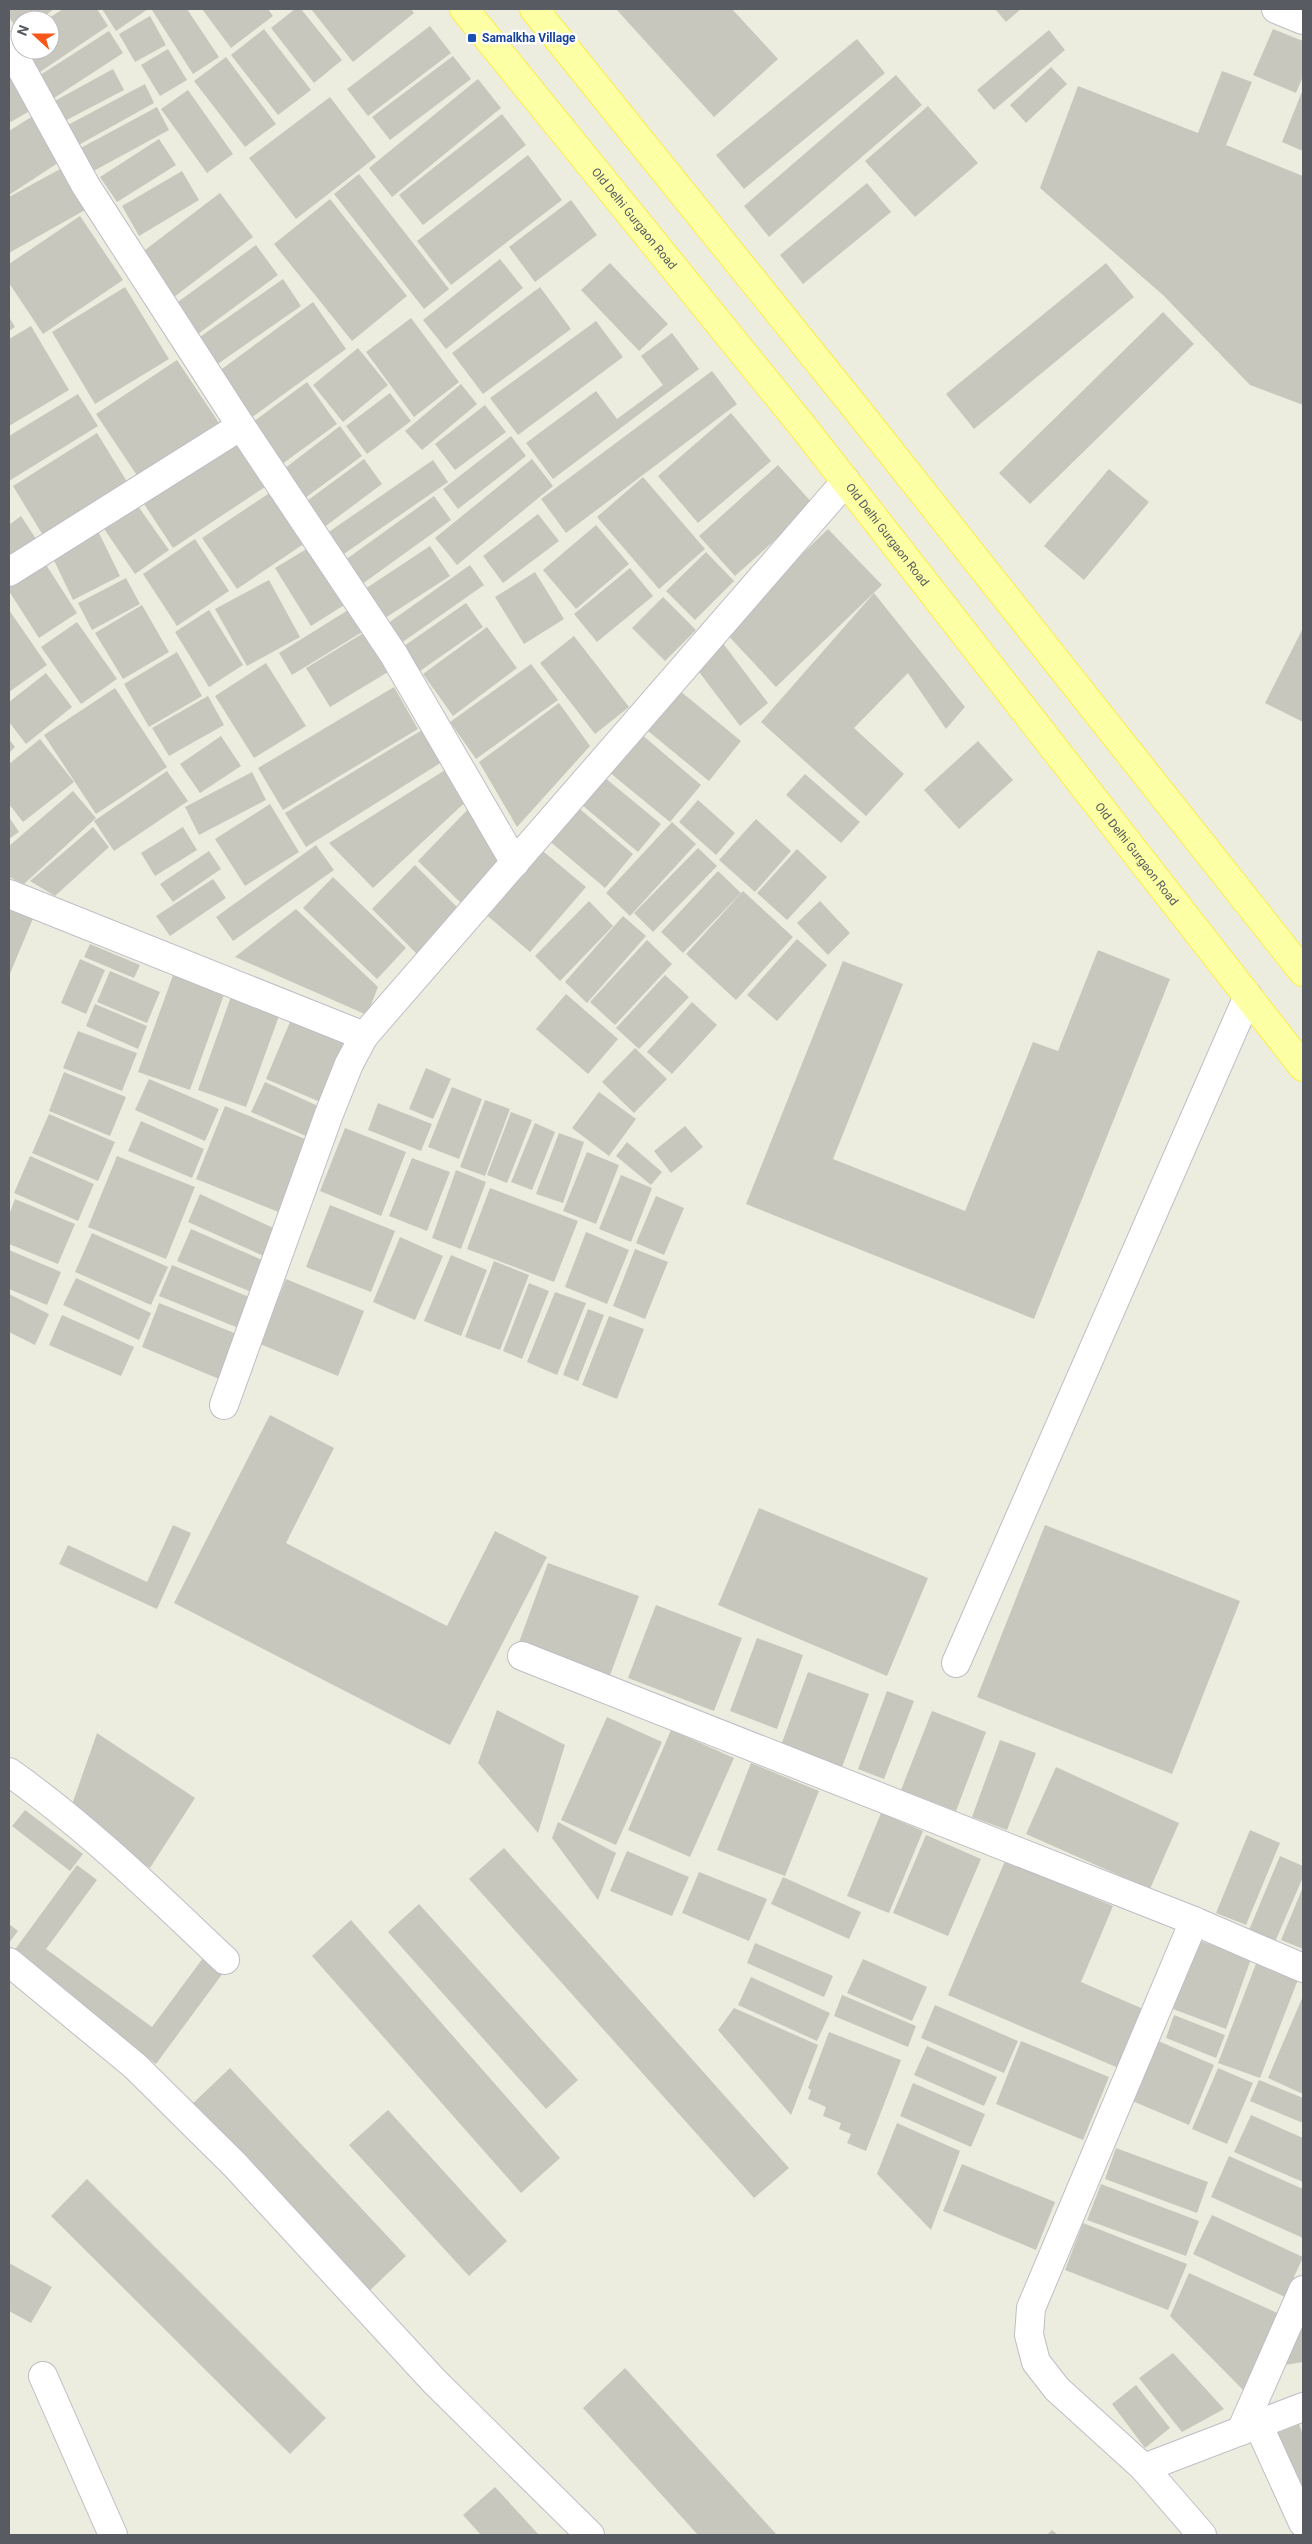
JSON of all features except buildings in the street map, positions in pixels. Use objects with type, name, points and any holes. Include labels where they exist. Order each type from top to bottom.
[{"type":"main road","name":"Old Delhi Gurgaon Road","points":[[464,9],[846,481],[1248,996],[1295,1039],[1303,1067]]},
{"type":"main road","points":[[542,11],[1303,972]]},
{"type":"street","points":[[1276,9],[1303,20]]},
{"type":"street","points":[[9,46],[86,186],[241,426],[394,655],[514,863]]},
{"type":"street","points":[[9,572],[241,426]]},
{"type":"street","points":[[224,1405],[329,1114],[349,1064],[364,1036],[846,481]]},
{"type":"street","points":[[9,894],[364,1036]]},
{"type":"street","points":[[956,1663],[1248,996]]},
{"type":"street","points":[[522,1656],[1194,1921],[1303,1968]]},
{"type":"street","points":[[9,1772],[121,1863],[225,1960]]},
{"type":"street","points":[[1194,1921],[1031,2308],[1029,2335],[1036,2362],[1057,2389],[1144,2468],[1202,2535]]},
{"type":"street","points":[[9,1962],[136,2066],[235,2165],[434,2380],[590,2535]]},
{"type":"street","points":[[1250,2428],[1303,2290]]},
{"type":"street","points":[[43,2376],[113,2535]]},
{"type":"street","points":[[1144,2468],[1303,2407]]},
{"type":"street","points":[[1250,2428],[1303,2523]]},
{"type":"place","name":"Samalkha Village","points":[[472,38]]}]
